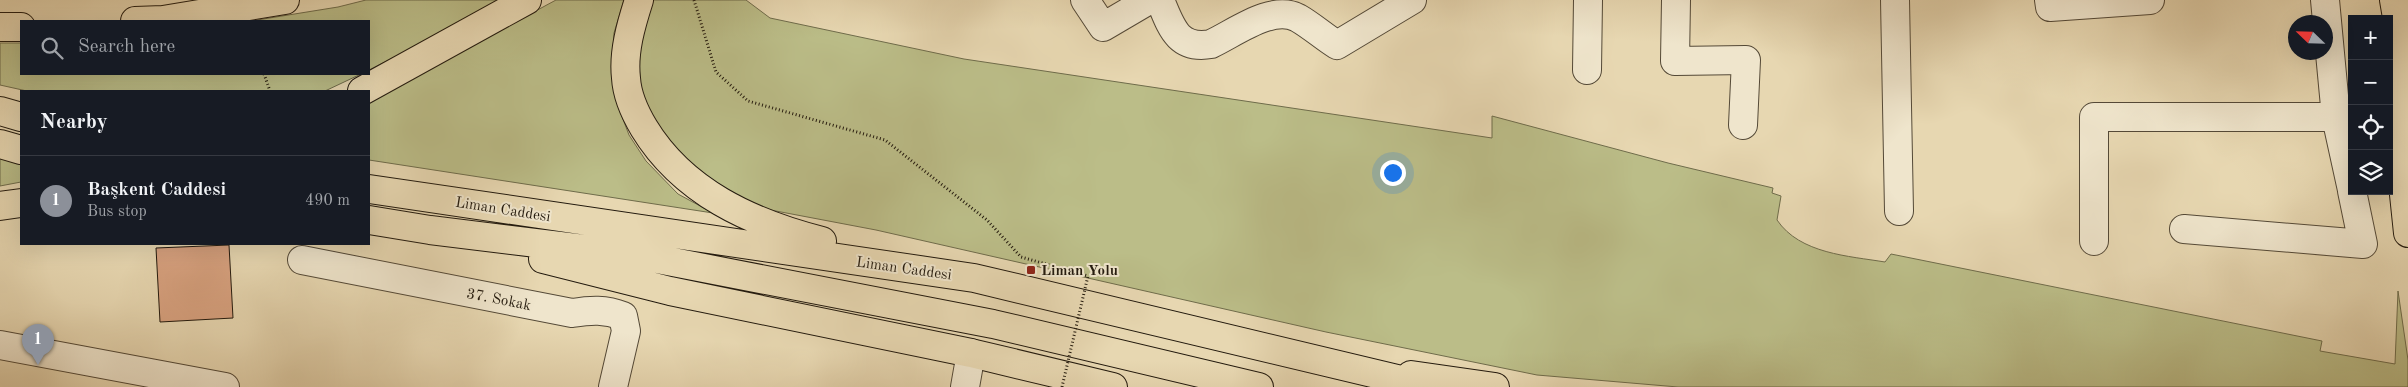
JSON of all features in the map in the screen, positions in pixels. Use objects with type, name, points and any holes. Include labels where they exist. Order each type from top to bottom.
[{"type":"main road","points":[[163,20],[285,0]]},
{"type":"main road","points":[[364,90],[527,0]]},
{"type":"main road","points":[[639,0],[628,32],[626,78],[634,111],[657,149],[686,180],[730,208],[788,232],[974,278]]},
{"type":"main road","points":[[2394,0],[2406,74],[2400,112],[2400,156],[2408,232]]},
{"type":"main road","points":[[0,27],[20,27]]},
{"type":"main road","points":[[0,111],[20,117]]},
{"type":"main road","points":[[0,144],[20,150]]},
{"type":"main road","name":"Liman Caddesi","points":[[370,189],[974,278],[1311,360],[1431,387]]},
{"type":"main road","points":[[0,206],[20,203]]},
{"type":"main road","name":"Liman Caddesi","points":[[370,220],[430,230],[642,256],[993,324],[1259,387]]},
{"type":"main road","points":[[430,230],[670,291],[971,353],[1113,387]]},
{"type":"main road","points":[[1311,360],[1495,387]]},
{"type":"street","points":[[1085,0],[1103,27],[1149,0]]},
{"type":"street","points":[[1160,0],[1174,32],[1189,43],[1204,46],[1212,44],[1266,16],[1282,14],[1297,18],[1337,45],[1412,0]]},
{"type":"street","points":[[1587,70],[1588,0]]},
{"type":"street","points":[[1676,0],[1675,61],[1746,60],[1743,126]]},
{"type":"street","points":[[1895,0],[1899,211]]},
{"type":"street","points":[[2049,0],[2050,7],[2150,0]]},
{"type":"street","points":[[2325,0],[2336,116],[2348,172]]},
{"type":"street","points":[[2094,241],[2094,117],[2336,116]]},
{"type":"street","points":[[2184,229],[2363,244],[2353,195]]},
{"type":"street","name":"37. Sokak","points":[[302,260],[572,313],[610,310],[623,316],[626,331],[613,387]]},
{"type":"street","points":[[0,345],[174,382],[225,387]]},
{"type":"street","points":[[965,387],[971,353]]},
{"type":"path","points":[[694,0],[716,72],[748,101],[884,140],[988,220],[1021,257],[1088,276],[1062,387]]},
{"type":"path","points":[[264,75],[270,90]]},
{"type":"green space","points":[[366,0],[501,0],[429,40],[370,70],[370,20],[257,20],[338,7]]},
{"type":"green space","points":[[556,0],[624,0],[614,33],[612,70],[618,106],[629,135],[646,161],[678,194],[713,213],[370,160],[370,100]]},
{"type":"green space","points":[[650,0],[746,0],[770,18],[964,59],[1492,138],[1492,116],[1668,163],[1773,188],[1772,193],[1781,196],[1777,220],[1799,240],[1826,252],[1885,262],[1891,254],[2322,341],[2320,351],[2395,364],[2398,291],[2408,360],[2408,387],[1678,387],[1537,375],[1326,332],[876,230],[760,208],[714,187],[646,117],[638,78],[638,36]]},
{"type":"green space","points":[[0,43],[20,43],[20,75],[359,75],[327,90],[22,90],[0,85]]},
{"type":"green space","points":[[0,157],[20,162],[20,182],[0,186]]},
{"type":"building","points":[[229,245],[233,318],[160,322],[156,248]]},
{"type":"place","name":"Liman Yolu","points":[[1031,270]]},
{"type":"place","name":"Başkent Caddesi","points":[[38,365]]}]
